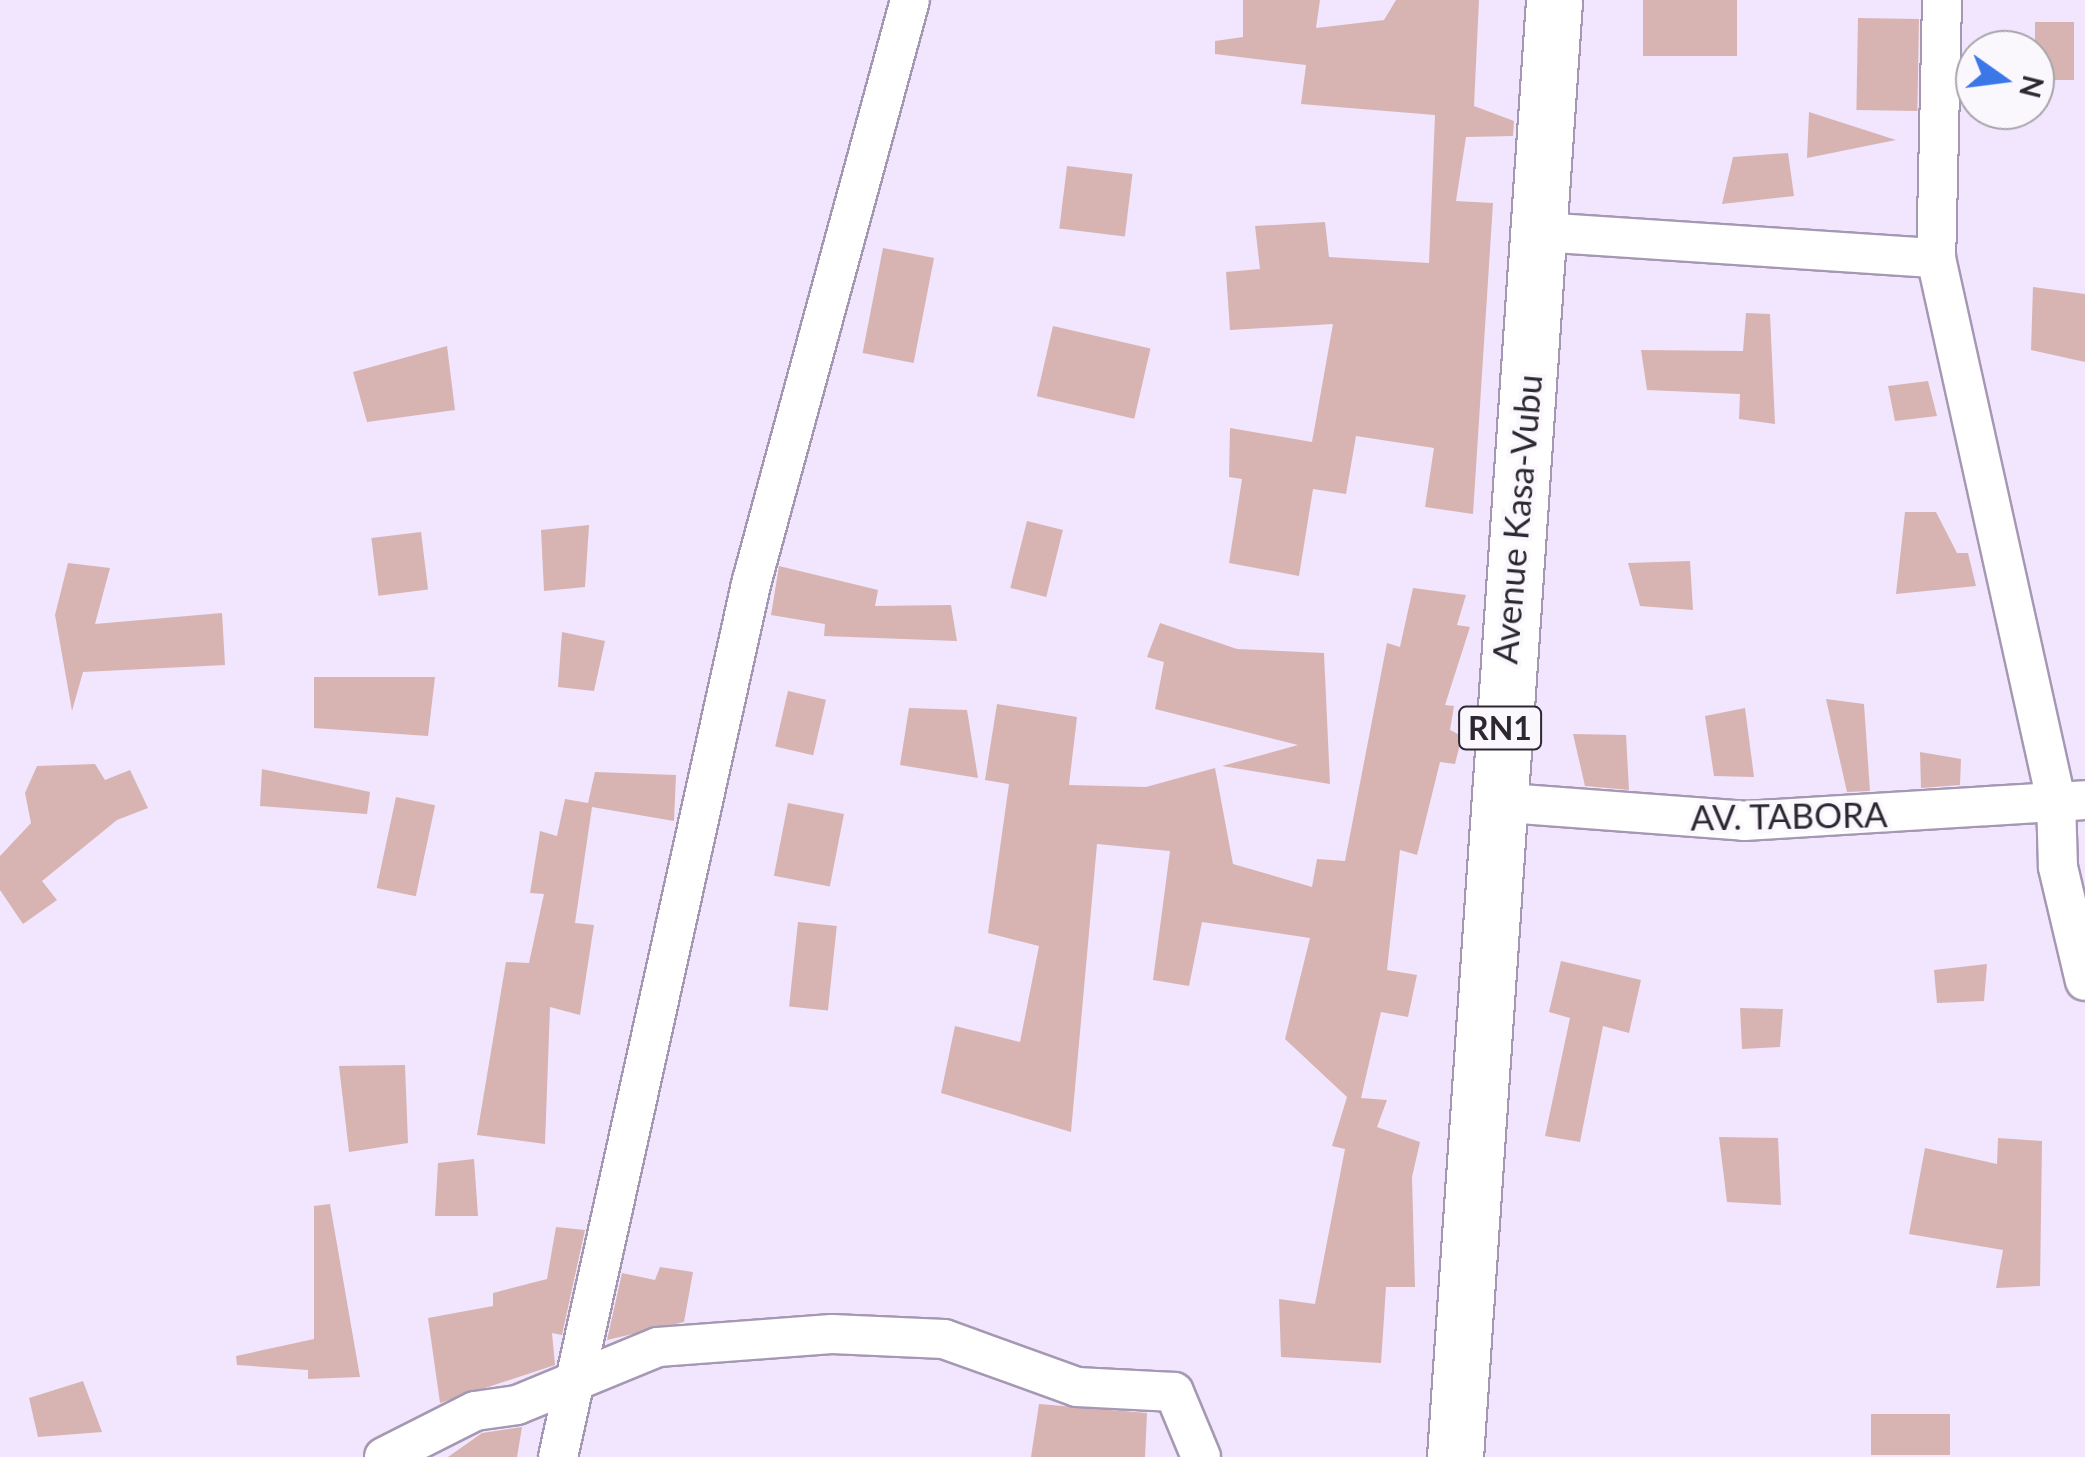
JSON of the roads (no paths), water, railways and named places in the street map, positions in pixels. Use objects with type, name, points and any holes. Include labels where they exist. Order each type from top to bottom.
[{"type":"highway","name":"Avenue Kasa-Vubu","points":[[1456,1457],[1494,802],[1540,232],[1554,0]]},
{"type":"street","points":[[558,1457],[751,584],[910,0]]},
{"type":"street","points":[[1942,0],[1936,258],[2070,800],[2058,867],[2085,981]]},
{"type":"street","points":[[1540,232],[1936,258]]},
{"type":"street","name":"AV. TABORA","points":[[1494,802],[1744,821],[2070,800]]},
{"type":"street","points":[[384,1457],[475,1411],[575,1385],[658,1347],[832,1334],[944,1339],[1077,1387],[1174,1392],[1200,1457]]}]
